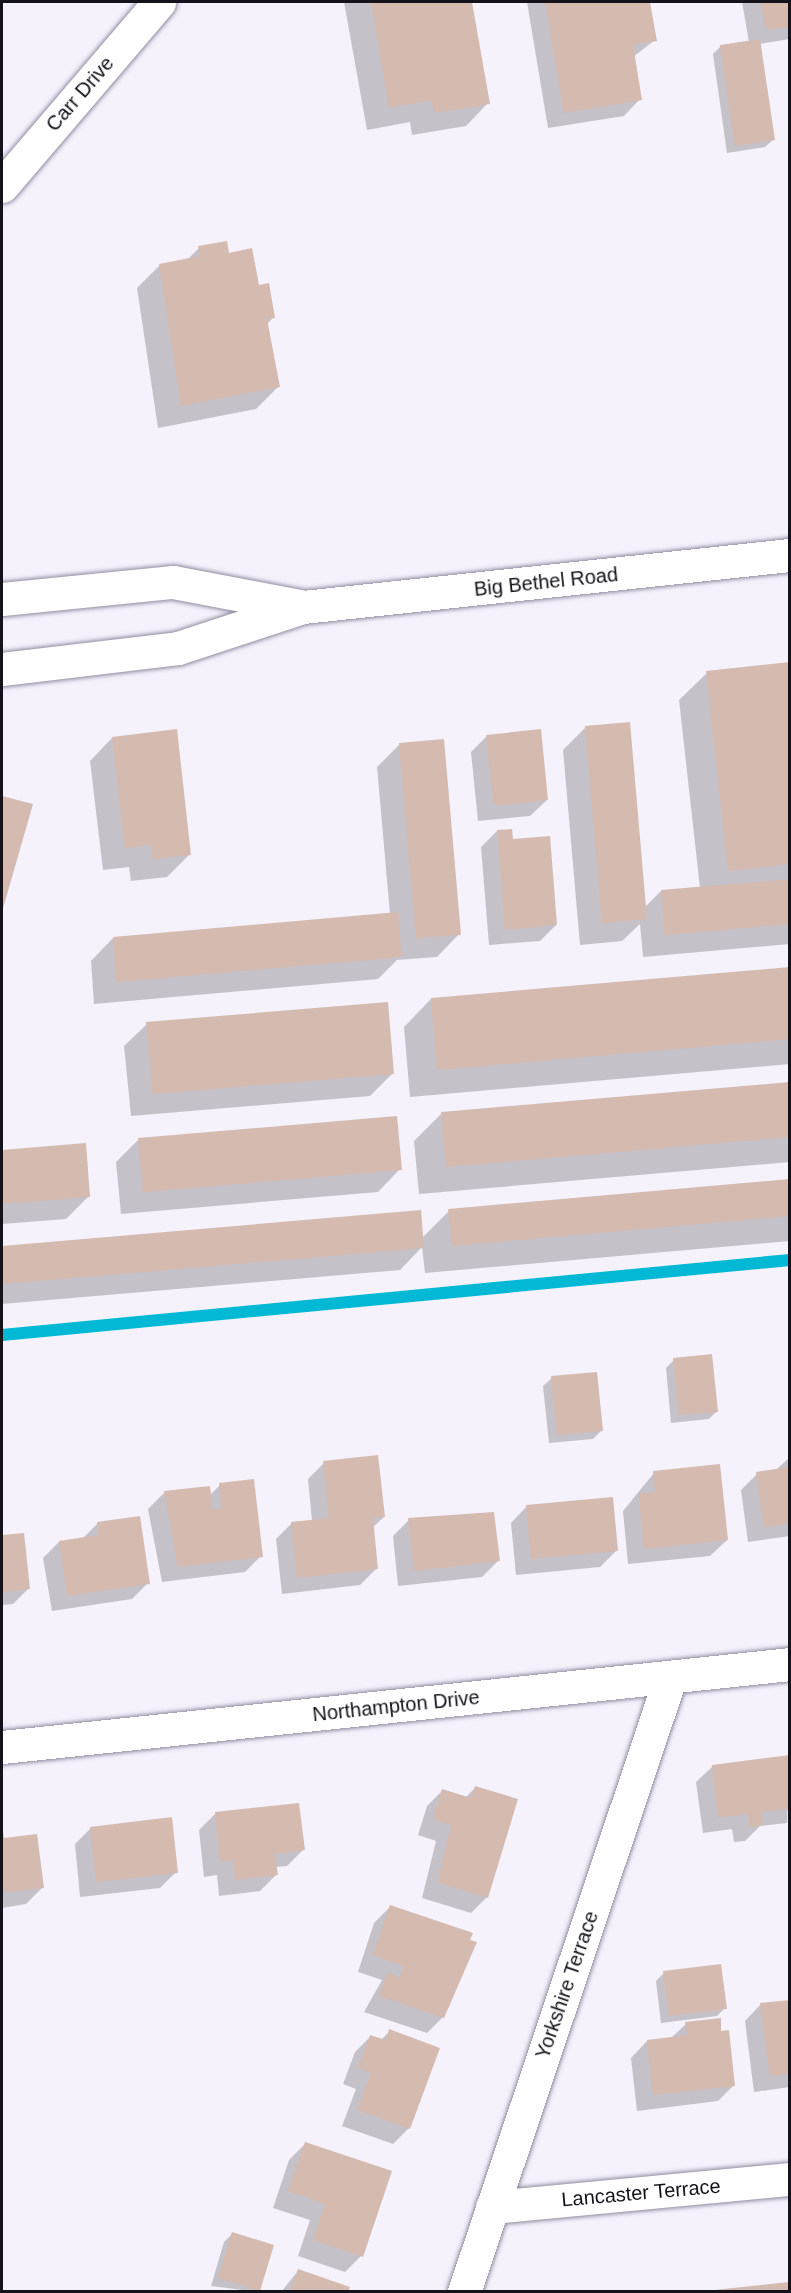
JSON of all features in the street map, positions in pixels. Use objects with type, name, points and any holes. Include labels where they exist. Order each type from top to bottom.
[{"type":"street","name":"Carr Drive","points":[[2,186],[159,2]]},
{"type":"street","name":"Big Bethel Road","points":[[2,669],[177,648],[303,607],[789,555]]},
{"type":"street","name":"Big Bethel Road","points":[[2,599],[173,582],[303,607]]},
{"type":"street","name":"Northampton Drive","points":[[2,1747],[789,1664]]},
{"type":"street","name":"Yorkshire Terrace","points":[[464,2292],[670,1678]]},
{"type":"street","name":"Lancaster Terrace","points":[[492,2207],[789,2179]]},
{"type":"building","points":[[371,2],[472,2],[490,104],[434,113],[432,100],[389,108]]},
{"type":"building","points":[[545,2],[650,2],[657,41],[633,45],[642,100],[564,113]]},
{"type":"building","points":[[760,2],[790,2],[790,27],[766,30]]},
{"type":"building","points":[[760,39],[775,140],[735,146],[720,45]]},
{"type":"building","points":[[227,241],[229,253],[252,248],[259,285],[269,283],[275,318],[267,319],[280,387],[181,406],[159,264],[200,256],[198,246]]},
{"type":"building","points":[[790,662],[790,864],[728,871],[706,671]]},
{"type":"building","points":[[630,722],[647,919],[602,923],[585,726]]},
{"type":"building","points":[[177,729],[191,855],[153,859],[152,845],[125,848],[112,737]]},
{"type":"building","points":[[541,729],[548,800],[494,806],[486,735]]},
{"type":"building","points":[[444,739],[461,935],[416,938],[399,743]]},
{"type":"building","points":[[2,796],[33,804],[2,912]]},
{"type":"building","points":[[512,829],[513,839],[550,836],[557,925],[505,930],[497,830]]},
{"type":"building","points":[[790,879],[790,924],[665,935],[661,890]]},
{"type":"building","points":[[398,912],[402,957],[116,982],[113,937]]},
{"type":"building","points":[[790,967],[790,1039],[437,1070],[431,998]]},
{"type":"building","points":[[388,1002],[394,1074],[153,1094],[146,1022]]},
{"type":"building","points":[[790,1082],[790,1137],[446,1167],[441,1112]]},
{"type":"building","points":[[397,1116],[402,1170],[143,1192],[138,1138]]},
{"type":"building","points":[[86,1143],[90,1197],[2,1204],[2,1150]]},
{"type":"building","points":[[790,1179],[790,1216],[452,1246],[448,1209]]},
{"type":"building","points":[[421,1210],[424,1248],[2,1284],[2,1246]]},
{"type":"building","points":[[712,1354],[718,1412],[679,1415],[673,1358]]},
{"type":"building","points":[[597,1372],[603,1431],[557,1435],[551,1376]]},
{"type":"building","points":[[378,1455],[385,1517],[373,1518],[378,1569],[297,1578],[291,1522],[329,1518],[323,1461]]},
{"type":"building","points":[[720,1464],[728,1540],[644,1549],[639,1494],[655,1492],[653,1471]]},
{"type":"building","points":[[790,1467],[790,1523],[764,1527],[756,1472]]},
{"type":"building","points":[[254,1479],[263,1557],[178,1567],[164,1491],[210,1486],[213,1510],[222,1508],[219,1483]]},
{"type":"building","points":[[613,1497],[618,1551],[531,1559],[526,1505]]},
{"type":"building","points":[[494,1512],[500,1561],[414,1571],[408,1518]]},
{"type":"building","points":[[140,1516],[150,1584],[67,1596],[59,1541],[98,1535],[97,1522]]},
{"type":"building","points":[[24,1533],[30,1589],[2,1592],[2,1535]]},
{"type":"building","points":[[790,1755],[790,1809],[761,1812],[763,1825],[750,1827],[748,1814],[718,1818],[712,1765]]},
{"type":"building","points":[[475,1786],[518,1799],[488,1898],[438,1882],[451,1825],[433,1819],[442,1789],[471,1798]]},
{"type":"building","points":[[299,1803],[305,1850],[275,1854],[278,1875],[235,1880],[233,1860],[220,1862],[215,1812]]},
{"type":"building","points":[[172,1817],[178,1873],[96,1882],[90,1827]]},
{"type":"building","points":[[3,1831],[4,1838],[37,1834],[44,1888],[4,1893],[2,1906]]},
{"type":"building","points":[[390,1905],[473,1933],[470,1940],[477,1942],[444,2018],[379,1996],[387,1973],[400,1977],[404,1966],[373,1955]]},
{"type":"building","points":[[721,1964],[727,2009],[669,2016],[663,1971]]},
{"type":"building","points":[[790,2000],[790,2074],[770,2076],[760,2003]]},
{"type":"building","points":[[721,2018],[721,2031],[729,2030],[735,2086],[653,2095],[647,2040],[687,2035],[685,2022]]},
{"type":"building","points":[[389,2029],[440,2048],[410,2129],[357,2110],[371,2073],[358,2068],[370,2035],[386,2040]]},
{"type":"building","points":[[305,2142],[392,2171],[363,2257],[313,2240],[325,2204],[288,2191]]},
{"type":"building","points":[[232,2232],[274,2245],[260,2291],[218,2278]]},
{"type":"building","points":[[298,2269],[350,2287],[348,2292],[290,2292]]},
{"type":"building","points":[[789,2282],[790,2292],[715,2292],[714,2290]]},
{"type":"waterway","points":[[2,1335],[790,1260]]}]
